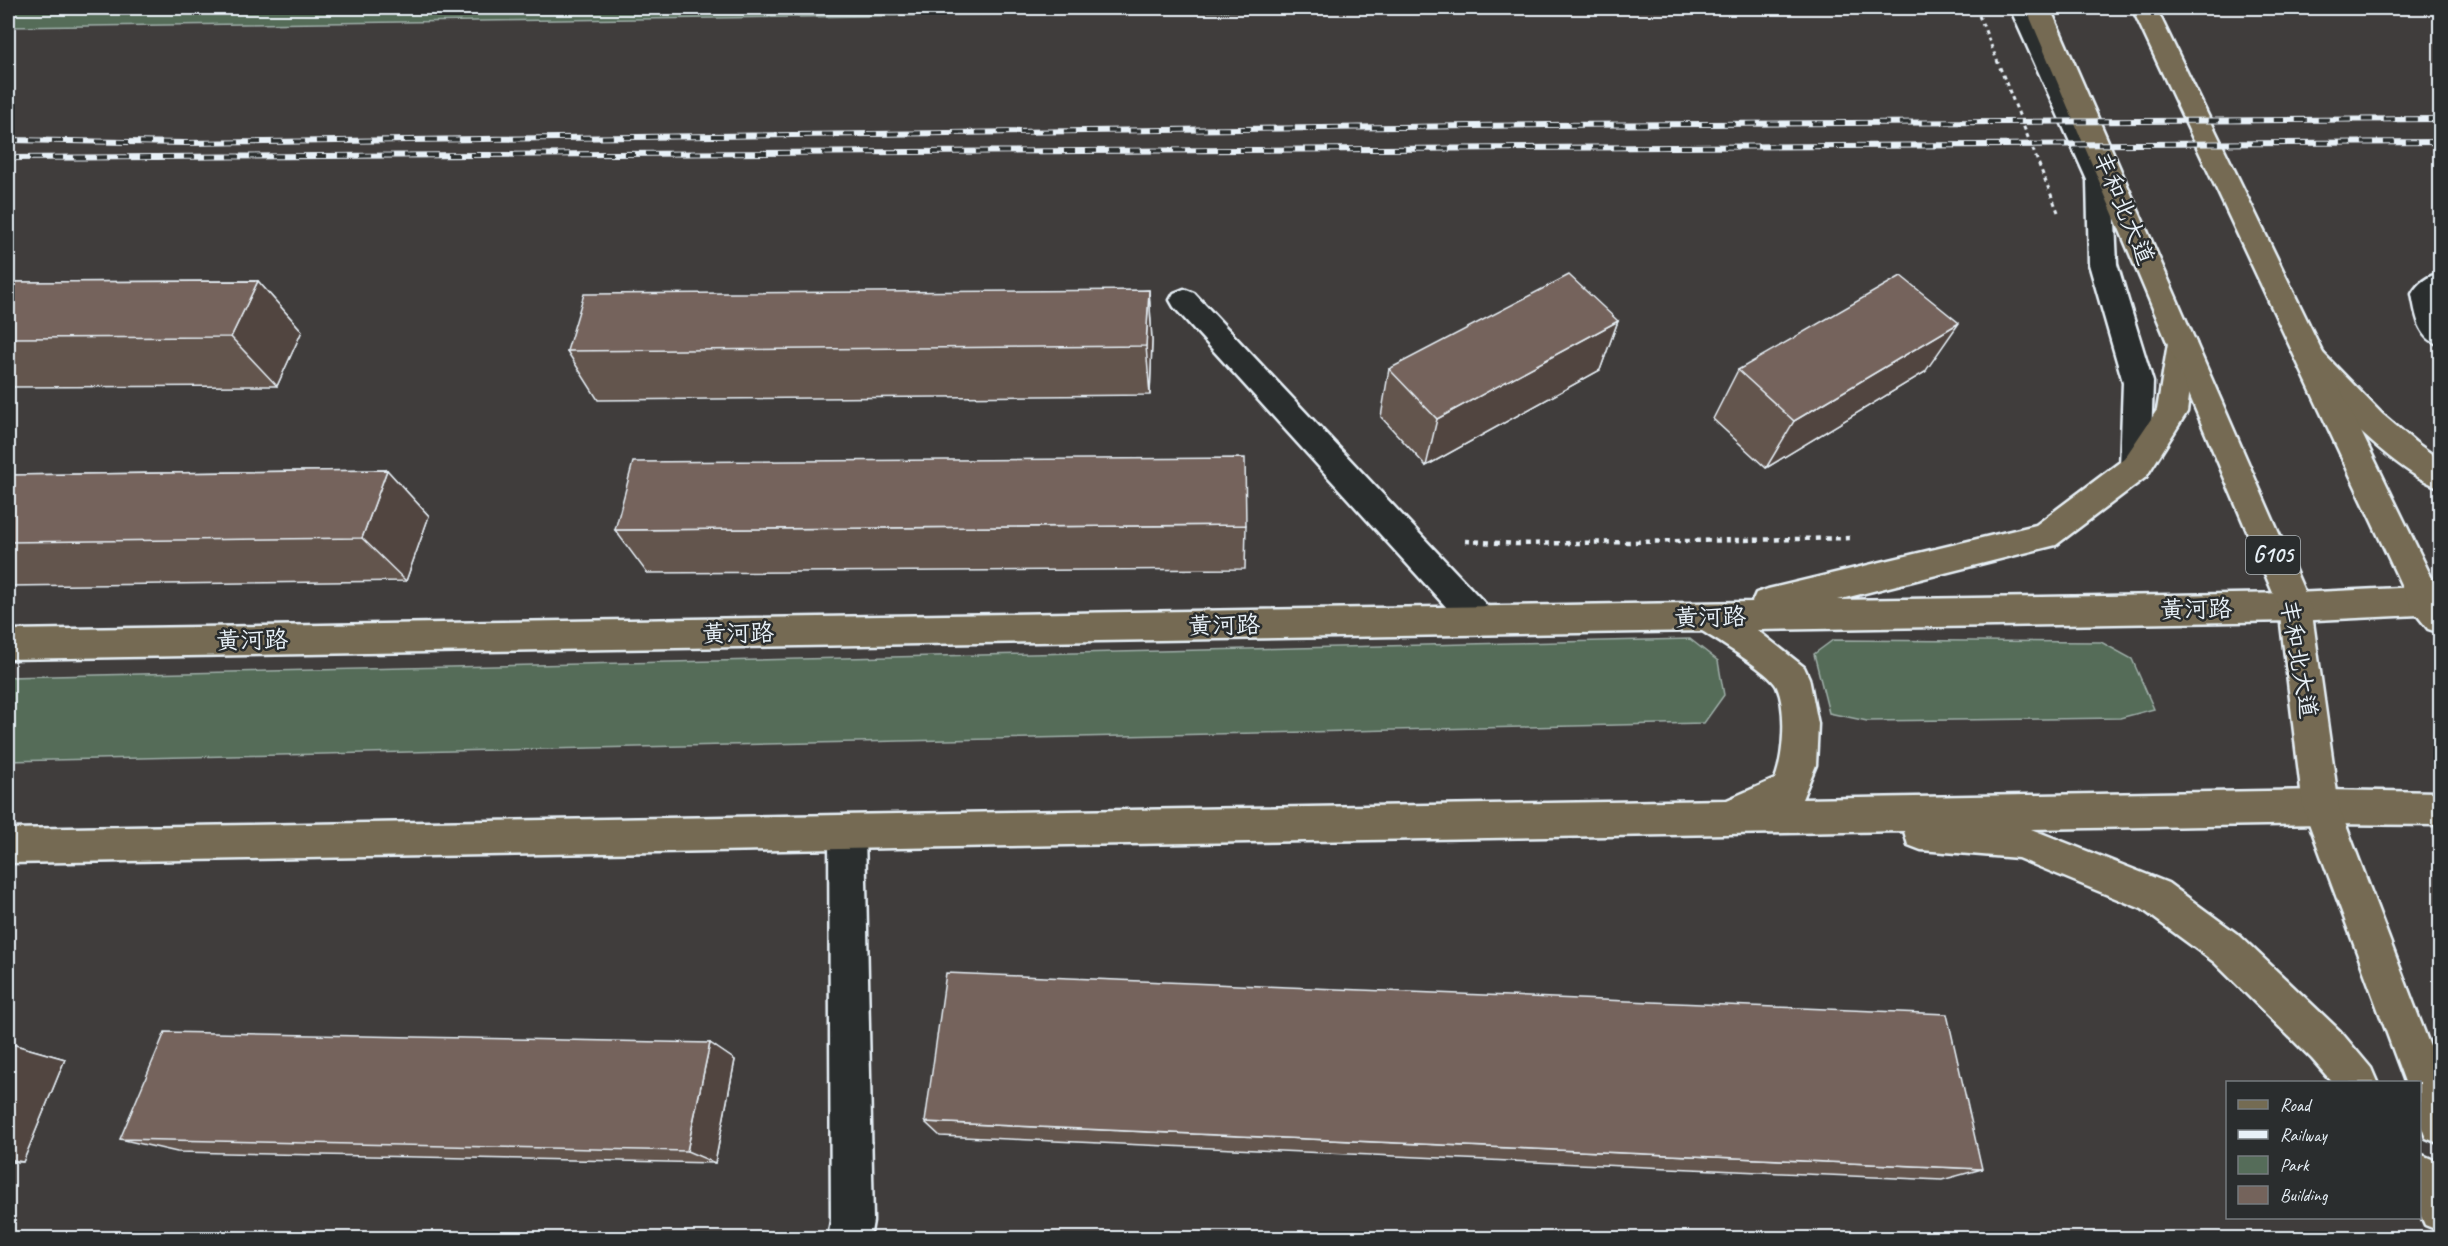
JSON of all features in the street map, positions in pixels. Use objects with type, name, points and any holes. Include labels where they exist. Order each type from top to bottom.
[{"type":"main road","name":"丰和北大道","points":[[2038,8],[2295,607],[2321,807],[2440,1124]]},
{"type":"main road","points":[[2144,8],[2310,357],[2435,606]]},
{"type":"main road","points":[[1708,617],[2045,536],[2135,468],[2172,412],[2182,343]]},
{"type":"main road","points":[[2310,357],[2370,423],[2440,475]]},
{"type":"main road","name":"黄河路","points":[[8,644],[2435,606]]},
{"type":"main road","points":[[1708,617],[1756,647],[1792,678],[1801,724],[1798,765],[1788,790],[1727,817]]},
{"type":"main road","points":[[8,846],[2321,807],[2440,808]]},
{"type":"main road","points":[[1727,817],[2019,841],[2155,896],[2227,949],[2326,1045],[2355,1081]]},
{"type":"main road","points":[[2421,1176],[2440,1210]]},
{"type":"street","points":[[2022,8],[2100,180],[2103,264],[2138,382],[2135,468]]},
{"type":"street","points":[[2440,283],[2426,294],[2433,324],[2440,334]]},
{"type":"street","points":[[1184,300],[1480,621]]},
{"type":"street","points":[[847,832],[852,1221],[849,1239]]},
{"type":"path","points":[[1976,8],[2063,222]]},
{"type":"path","points":[[1401,536],[1517,544],[1860,538]]},
{"type":"green space","points":[[8,8],[1483,8],[8,27]]},
{"type":"green space","points":[[1690,639],[1718,661],[1724,695],[1704,723],[8,761],[8,677]]},
{"type":"green space","points":[[1833,640],[2101,642],[2132,659],[2154,709],[2120,718],[1867,721],[1829,713],[1814,654]]},
{"type":"building","points":[[1569,275],[1618,321],[1437,419],[1389,369]]},
{"type":"building","points":[[1901,276],[1959,323],[1794,421],[1738,370]]},
{"type":"building","points":[[258,281],[231,337],[8,338],[8,282]]},
{"type":"building","points":[[1149,290],[1146,346],[567,351],[584,294]]},
{"type":"building","points":[[1245,458],[1246,525],[615,530],[633,462]]},
{"type":"building","points":[[387,470],[362,538],[8,542],[8,475]]},
{"type":"building","points":[[946,973],[1947,1014],[1982,1169],[925,1122]]},
{"type":"building","points":[[165,1032],[710,1043],[687,1151],[120,1139]]},
{"type":"railway","points":[[8,140],[185,143],[1548,125],[2440,119]]},
{"type":"railway","points":[[8,158],[2440,142]]}]
